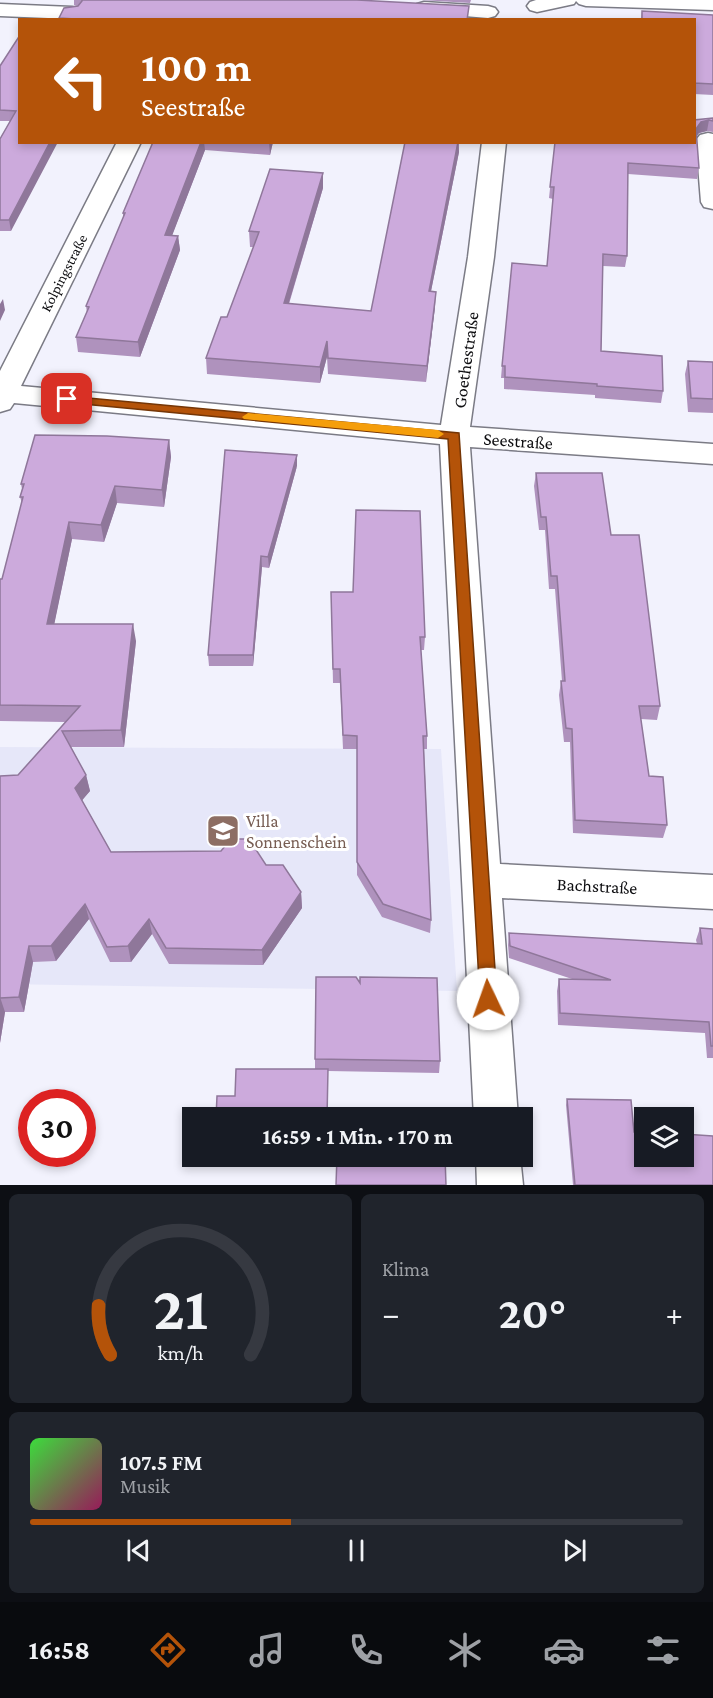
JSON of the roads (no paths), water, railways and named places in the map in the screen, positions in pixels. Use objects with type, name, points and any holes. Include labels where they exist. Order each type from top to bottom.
[{"type":"street","points":[[537,6],[567,0]]},
{"type":"street","points":[[586,0],[713,4]]},
{"type":"street","points":[[402,7],[488,12]]},
{"type":"street","points":[[0,10],[70,11]]},
{"type":"street","points":[[705,140],[713,202]]},
{"type":"street","name":"Kolpingstraße","points":[[1,397],[128,144]]},
{"type":"street","name":"Goethestraße","points":[[494,144],[481,257],[454,436],[495,1107]]},
{"type":"street","name":"Seestraße","points":[[1,397],[454,436],[713,454]]},
{"type":"street","name":"Bachstraße","points":[[481,880],[713,892]]},
{"type":"street","points":[[499,1167],[500,1185]]},
{"type":"place","name":"Villa Sonnenschein","points":[[223,831]]}]
